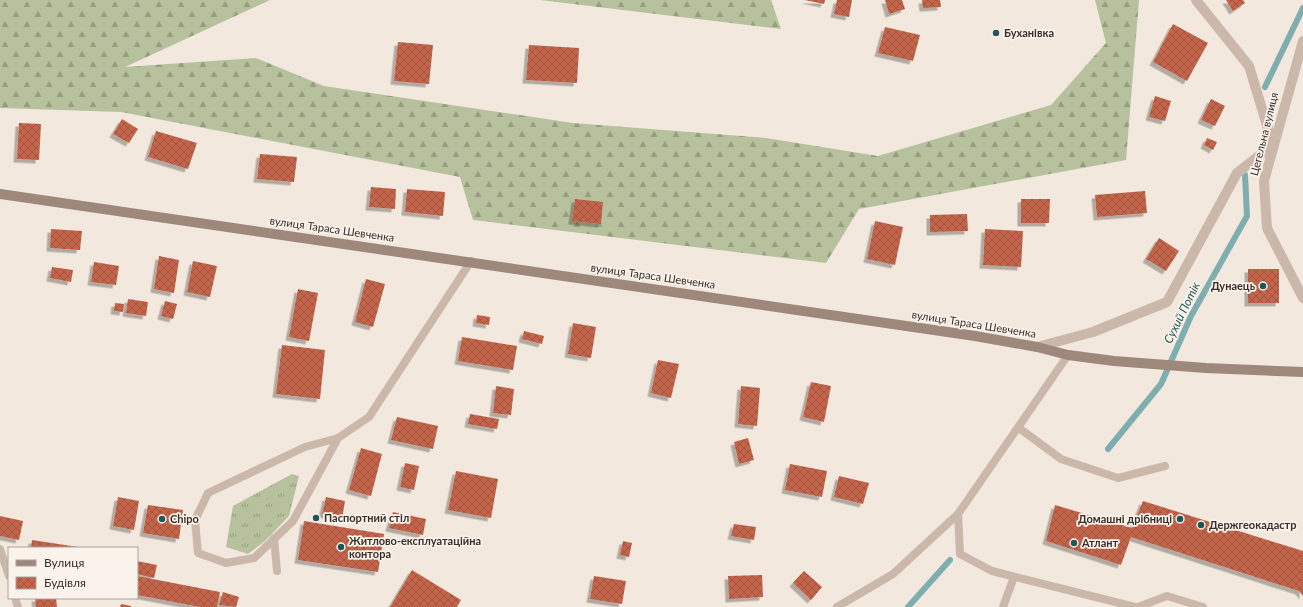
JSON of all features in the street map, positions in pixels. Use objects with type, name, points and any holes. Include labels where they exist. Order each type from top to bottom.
[{"type":"street","points":[[1038,347],[1093,332],[1167,302],[1237,173],[1273,145],[1249,66],[1196,0]]},
{"type":"street","name":"Цегельна вулиця","points":[[1303,41],[1264,181],[1267,228],[1303,298]]},
{"type":"street","name":"вулиця Тараса Шевченка","points":[[0,194],[471,261],[1038,347],[1068,355],[1206,368],[1303,372]]},
{"type":"lane","points":[[338,438],[293,521],[254,558],[226,562],[198,553],[195,520],[208,493],[305,447],[338,438],[369,418],[471,261]]},
{"type":"lane","points":[[837,607],[893,574],[958,514],[1019,428],[1068,355]]},
{"type":"lane","points":[[1019,428],[1062,459],[1118,478],[1165,466]]},
{"type":"lane","points":[[958,514],[960,554],[992,571],[1135,607]]},
{"type":"lane","points":[[274,538],[278,571]]},
{"type":"lane","points":[[0,549],[8,573]]},
{"type":"lane","points":[[1003,607],[1014,576]]},
{"type":"lane","points":[[1138,607],[1167,596],[1203,607]]},
{"type":"green space","points":[[0,0],[270,0],[125,67],[256,58],[324,86],[573,123],[766,138],[878,156],[1051,105],[1106,43],[1095,0],[1139,0],[1126,160],[859,209],[826,263],[473,220],[460,177],[121,112],[0,108]]},
{"type":"green space","points":[[540,0],[771,0],[781,29]]},
{"type":"green space","points":[[292,474],[299,476],[289,516],[265,541],[248,554],[226,547],[233,506]]},
{"type":"building","points":[[805,0],[825,0],[824,4]]},
{"type":"building","points":[[837,0],[852,0],[849,17],[834,14]]},
{"type":"building","points":[[885,0],[902,0],[905,9],[889,14]]},
{"type":"building","points":[[922,0],[940,0],[941,7],[923,8]]},
{"type":"building","points":[[1226,0],[1243,0],[1245,3],[1233,11]]},
{"type":"building","points":[[1173,24],[1208,43],[1187,81],[1153,62]]},
{"type":"building","points":[[885,27],[920,35],[913,61],[878,53]]},
{"type":"building","points":[[398,42],[433,45],[429,84],[394,81]]},
{"type":"building","points":[[529,45],[579,48],[577,83],[526,80]]},
{"type":"building","points":[[1155,96],[1171,101],[1165,121],[1149,117]]},
{"type":"building","points":[[1211,99],[1225,106],[1215,126],[1201,120]]},
{"type":"building","points":[[122,119],[138,129],[129,143],[113,134]]},
{"type":"building","points":[[19,123],[41,124],[39,160],[17,159]]},
{"type":"building","points":[[156,131],[197,143],[188,169],[148,157]]},
{"type":"building","points":[[1207,138],[1217,142],[1213,150],[1204,145]]},
{"type":"building","points":[[260,154],[297,157],[294,182],[257,179]]},
{"type":"building","points":[[371,187],[396,189],[395,209],[369,207]]},
{"type":"building","points":[[407,189],[445,192],[443,216],[405,212]]},
{"type":"building","points":[[1145,191],[1147,213],[1097,217],[1095,195]]},
{"type":"building","points":[[575,199],[603,202],[601,224],[572,221]]},
{"type":"building","points":[[1021,199],[1050,199],[1049,223],[1021,223]]},
{"type":"building","points":[[967,214],[968,231],[930,232],[930,215]]},
{"type":"building","points":[[875,221],[903,227],[895,265],[867,259]]},
{"type":"building","points":[[51,229],[82,231],[80,250],[50,248]]},
{"type":"building","points":[[985,229],[1023,231],[1021,267],[983,265]]},
{"type":"building","points":[[1159,238],[1179,251],[1166,271],[1146,259]]},
{"type":"building","points":[[159,256],[179,260],[174,293],[154,289]]},
{"type":"building","points":[[193,261],[217,266],[210,297],[187,292]]},
{"type":"building","points":[[94,262],[119,266],[116,285],[91,282]]},
{"type":"building","points":[[52,267],[73,270],[71,282],[50,278]]},
{"type":"building","name":"Дунаець","points":[[1248,269],[1279,269],[1279,303],[1248,303]]},
{"type":"building","points":[[366,279],[385,284],[373,327],[355,322]]},
{"type":"building","points":[[298,289],[318,293],[309,341],[289,337]]},
{"type":"building","points":[[128,299],[148,302],[146,316],[126,313]]},
{"type":"building","points":[[165,301],[177,304],[173,319],[161,316]]},
{"type":"building","points":[[115,303],[124,304],[123,312],[114,311]]},
{"type":"building","points":[[477,315],[490,317],[489,325],[476,323]]},
{"type":"building","points":[[573,323],[596,327],[591,358],[568,354]]},
{"type":"building","points":[[524,331],[544,336],[542,344],[522,339]]},
{"type":"building","points":[[462,337],[517,346],[513,370],[458,361]]},
{"type":"building","points":[[282,345],[325,350],[320,399],[276,394]]},
{"type":"building","points":[[658,360],[679,364],[671,398],[651,393]]},
{"type":"building","points":[[811,382],[831,386],[824,422],[803,417]]},
{"type":"building","points":[[496,386],[514,389],[511,415],[493,413]]},
{"type":"building","points":[[741,386],[760,388],[757,426],[738,424]]},
{"type":"building","points":[[470,414],[499,419],[497,429],[468,424]]},
{"type":"building","points":[[397,417],[438,426],[433,449],[391,440]]},
{"type":"building","points":[[748,438],[754,460],[739,464],[734,442]]},
{"type":"building","points":[[361,448],[382,454],[371,496],[349,490]]},
{"type":"building","points":[[405,463],[419,466],[414,490],[400,487]]},
{"type":"building","points":[[790,464],[827,471],[822,497],[785,490]]},
{"type":"building","points":[[456,471],[498,479],[491,518],[448,510]]},
{"type":"building","points":[[839,476],[869,483],[863,504],[834,497]]},
{"type":"building","points":[[118,497],[139,501],[134,530],[113,526]]},
{"type":"building","points":[[326,497],[345,501],[342,519],[322,514]]},
{"type":"building","points":[[1143,501],[1303,551],[1303,596],[1299,591],[1131,537],[1121,565],[1046,541],[1055,505],[1132,528]]},
{"type":"building","points":[[148,505],[183,510],[179,539],[143,533]]},
{"type":"building","points":[[393,512],[426,519],[423,535],[389,528]]},
{"type":"building","points":[[0,516],[23,521],[19,540],[0,536]]},
{"type":"building","name":"Житлово-експлуатаційна контора","points":[[304,521],[384,534],[378,572],[298,560]]},
{"type":"building","points":[[734,524],[756,527],[754,540],[731,536]]},
{"type":"building","points":[[32,540],[78,547],[31,547]]},
{"type":"building","points":[[623,541],[632,543],[629,557],[620,555]]},
{"type":"building","points":[[138,561],[157,565],[154,578],[138,574]]},
{"type":"building","points":[[412,570],[461,600],[457,607],[390,607]]},
{"type":"building","points":[[804,571],[822,587],[811,600],[793,583]]},
{"type":"building","points":[[762,575],[763,597],[729,599],[728,576]]},
{"type":"building","points":[[138,576],[220,592],[217,607],[200,607],[138,595]]},
{"type":"building","points":[[594,576],[626,581],[622,604],[590,599]]},
{"type":"building","points":[[223,592],[239,597],[236,607],[219,605]]},
{"type":"building","points":[[35,599],[56,599],[57,607],[36,607]]},
{"type":"building","points":[[121,604],[131,606],[131,607],[120,607]]},
{"type":"waterway","name":"Сухий Потік","points":[[1265,87],[1303,8]]},
{"type":"waterway","name":"Сухий Потік","points":[[1108,449],[1161,384],[1191,316],[1247,216],[1245,175]]},
{"type":"waterway","name":"Сухий Потік","points":[[908,607],[950,560]]},
{"type":"place","name":"Буханівка","points":[[996,33]]},
{"type":"place","name":"Дунаець","points":[[1263,286]]},
{"type":"place","name":"Паспортний стіл","points":[[316,518]]},
{"type":"place","name":"Chipo","points":[[162,519]]},
{"type":"place","name":"Домашні дрібниці","points":[[1180,519]]},
{"type":"place","name":"Держгеокадастр","points":[[1201,525]]},
{"type":"place","name":"Атлант","points":[[1074,543]]},
{"type":"place","name":"Житлово-експлуатаційна контора","points":[[341,547]]}]
